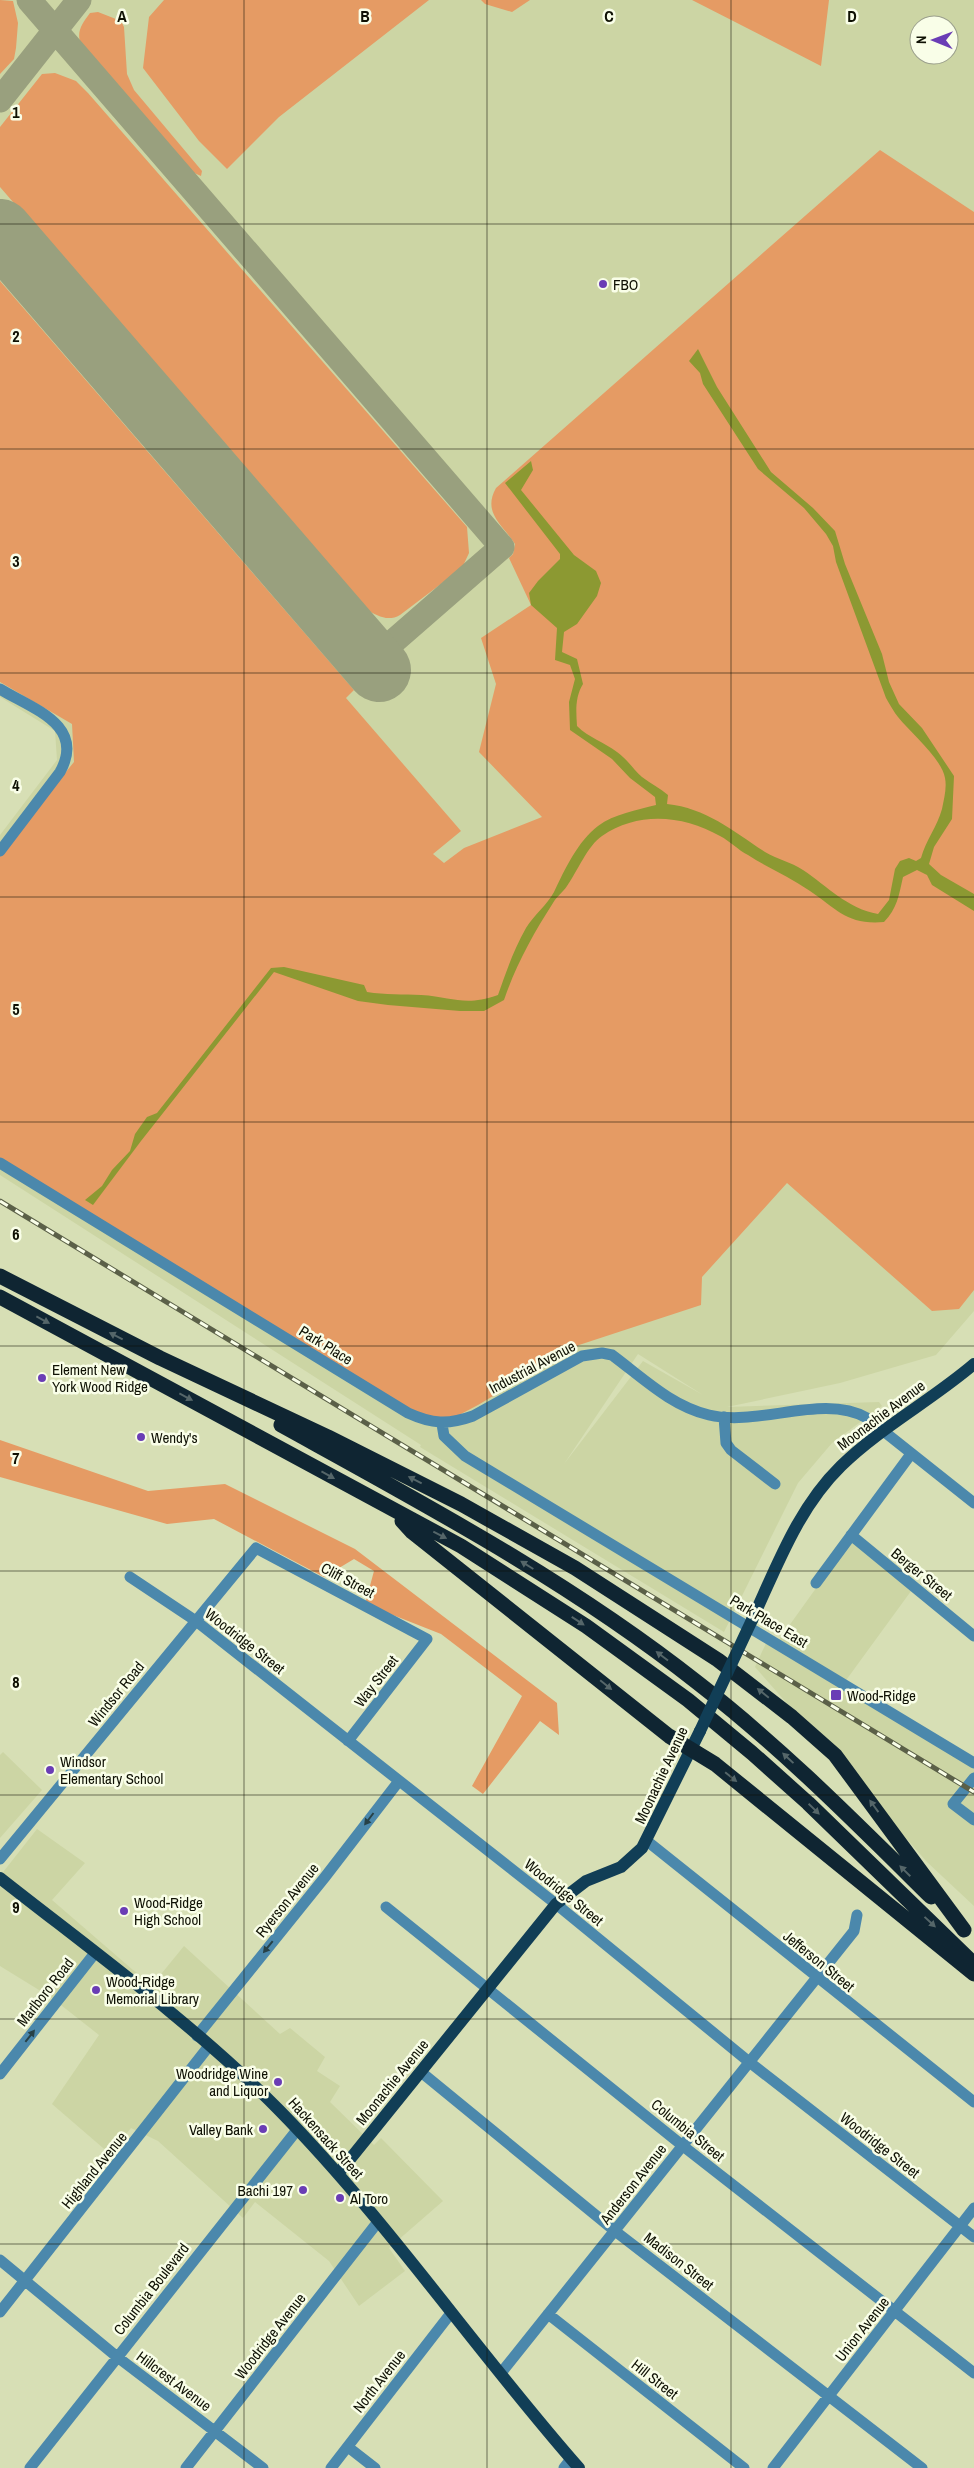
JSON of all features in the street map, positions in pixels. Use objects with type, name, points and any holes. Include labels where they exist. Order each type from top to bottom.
[{"type":"highway","points":[[0,1276],[160,1358],[456,1522],[555,1582],[648,1646],[763,1736],[836,1803],[969,1935]]},
{"type":"highway","points":[[0,1297],[396,1513],[461,1546],[586,1626],[688,1700],[808,1803],[974,1964]]},
{"type":"highway","points":[[160,1358],[328,1437],[452,1500],[574,1568],[730,1668],[792,1717],[835,1755],[969,1935]]},
{"type":"highway","points":[[396,1513],[412,1532],[669,1736],[715,1764],[974,1974]]},
{"type":"main road","name":"Moonachie Avenue","points":[[338,2174],[556,1904],[581,1884],[621,1867],[633,1858],[647,1841],[785,1548],[807,1509],[840,1467],[883,1431],[954,1381],[974,1364]]},
{"type":"main road","name":"Hackensack Street","points":[[0,1878],[209,2046],[270,2102],[338,2174],[501,2373],[571,2465]]},
{"type":"street","points":[[0,688],[54,722],[65,734],[68,742],[66,762],[60,772],[0,851]]},
{"type":"street","name":"Park Place","points":[[0,1164],[408,1413],[426,1421],[442,1424]]},
{"type":"street","name":"Industrial Avenue","points":[[442,1424],[456,1422],[473,1416],[582,1356],[602,1353],[612,1355],[683,1406],[724,1417],[756,1418],[817,1410],[856,1411],[974,1503]]},
{"type":"street","points":[[724,1417],[726,1443],[731,1450],[775,1484]]},
{"type":"street","name":"Park Place East","points":[[442,1424],[444,1436],[456,1449],[974,1763]]},
{"type":"street","points":[[816,1583],[911,1454]]},
{"type":"street","name":"Berger Street","points":[[851,1535],[974,1636]]},
{"type":"street","name":"Windsor Road","points":[[0,1860],[256,1548]]},
{"type":"street","name":"Cliff Street","points":[[256,1548],[427,1639]]},
{"type":"street","name":"Woodridge Street","points":[[130,1577],[196,1621],[556,1904],[748,2061],[974,2237]]},
{"type":"street","name":"Way Street","points":[[348,1741],[427,1639]]},
{"type":"street","points":[[974,1778],[953,1804],[974,1820]]},
{"type":"street","name":"Ryerson Avenue","points":[[196,2036],[325,1877],[399,1781]]},
{"type":"street","name":"Jefferson Street","points":[[647,1841],[816,1978],[974,2102]]},
{"type":"street","name":"Columbia Street","points":[[386,1906],[682,2146],[974,2373]]},
{"type":"street","name":"Anderson Avenue","points":[[501,2373],[854,1930],[857,1915]]},
{"type":"street","name":"Marlboro Road","points":[[0,2074],[95,1953]]},
{"type":"street","name":"Highland Avenue","points":[[0,2312],[209,2046]]},
{"type":"street","name":"Madison Street","points":[[422,2072],[615,2231],[922,2468]]},
{"type":"street","name":"Columbia Boulevard","points":[[30,2468],[116,2356],[297,2130]]},
{"type":"street","name":"Union Avenue","points":[[773,2468],[974,2208]]},
{"type":"street","name":"Woodridge Avenue","points":[[186,2468],[377,2223]]},
{"type":"street","name":"Hillcrest Avenue","points":[[0,2260],[116,2356],[262,2468]]},
{"type":"street","name":"North Avenue","points":[[331,2468],[451,2313]]},
{"type":"street","name":"Hill Street","points":[[548,2314],[744,2468]]},
{"type":"street","points":[[348,2447],[375,2468]]},
{"type":"shaded area","points":[[0,0],[974,0],[974,1311],[936,1355],[840,1383],[727,1407],[879,1402],[882,1406],[832,1443],[798,1483],[724,1632],[420,1447],[421,1445],[0,1175],[0,835],[57,760],[55,731],[0,697]],"holes":[[[638,1354],[703,1395],[643,1361],[564,1464]]]},
{"type":"shaded area","points":[[0,0],[13,1],[18,23],[14,59],[0,74]]},
{"type":"shaded area","points":[[164,0],[429,0],[279,117],[227,169],[199,141],[143,68],[149,17]]},
{"type":"shaded area","points":[[481,0],[530,0],[512,12],[485,4]]},
{"type":"shaded area","points":[[692,0],[829,0],[821,66]]},
{"type":"shaded area","points":[[98,12],[121,21],[124,27],[127,74],[134,90],[202,171],[201,176],[192,172],[81,45],[79,36],[82,24],[90,13]]},
{"type":"shaded area","points":[[55,73],[76,81],[88,93],[467,527],[469,553],[462,568],[400,615],[387,618],[378,616],[366,609],[0,187],[0,127],[42,74]]},
{"type":"shaded area","points":[[880,150],[974,212],[974,1290],[959,1309],[932,1311],[787,1183],[702,1277],[701,1305],[579,1345],[478,1405],[442,1424],[426,1421],[0,1164],[0,853],[74,762],[72,724],[0,682],[0,281],[354,690],[346,698],[461,831],[433,854],[444,863],[464,848],[542,817],[479,752],[496,684],[481,638],[531,605],[509,558],[513,554],[515,544],[500,525],[493,512],[491,505],[492,497],[496,488]]},
{"type":"shaded area","points":[[698,349],[717,387],[771,472],[813,508],[835,531],[845,564],[882,654],[889,682],[899,704],[922,728],[954,776],[952,819],[934,847],[929,864],[941,875],[974,894],[974,911],[932,885],[927,875],[917,870],[903,877],[895,907],[884,922],[852,919],[802,886],[706,829],[676,820],[645,819],[630,822],[602,836],[592,846],[532,938],[514,974],[504,1000],[484,1011],[460,1011],[358,1001],[274,972],[93,1205],[85,1200],[102,1186],[112,1170],[130,1151],[135,1134],[147,1117],[157,1113],[271,968],[284,967],[364,985],[367,992],[374,993],[421,995],[467,1001],[486,999],[498,995],[514,952],[526,928],[551,897],[584,839],[598,826],[611,818],[656,805],[655,797],[630,778],[612,759],[570,730],[569,702],[575,679],[570,665],[555,660],[557,628],[531,605],[529,593],[560,559],[560,554],[505,483],[531,461],[533,470],[521,490],[574,555],[596,571],[601,583],[597,596],[577,624],[564,632],[562,652],[577,659],[583,684],[577,699],[577,726],[586,734],[617,752],[642,777],[668,795],[667,804],[681,806],[707,815],[765,852],[803,870],[847,902],[867,911],[878,914],[889,900],[895,869],[900,861],[909,858],[916,861],[921,858],[942,809],[946,786],[943,771],[932,755],[898,717],[886,698],[836,562],[833,546],[826,534],[804,508],[758,469],[703,384],[700,373],[689,361]]},
{"type":"shaded area","points":[[0,1440],[148,1491],[225,1484],[355,1549],[557,1703],[559,1735],[540,1721],[483,1794],[472,1786],[522,1696],[441,1634],[365,1604],[374,1571],[354,1559],[324,1577],[214,1519],[167,1524],[0,1477]]},
{"type":"shaded area","points":[[852,1538],[914,1587],[844,1683],[974,1764],[974,1906],[927,1862],[755,1667],[768,1639],[776,1644]]},
{"type":"shaded area","points":[[3,1752],[42,1790],[0,1838],[0,1755]]},
{"type":"shaded area","points":[[37,1829],[85,1863],[52,1900],[133,1970],[153,1984],[184,1946],[280,2034],[290,2028],[325,2057],[317,2071],[340,2086],[330,2102],[374,2145],[381,2138],[443,2201],[389,2248],[405,2271],[359,2306],[329,2261],[255,2202],[243,2218],[158,2141],[131,2128],[110,2154],[52,2104],[99,2035],[52,1998],[0,1966],[0,1876]]},
{"type":"taxiway","points":[[29,0],[502,547],[371,661]]},
{"type":"taxiway","points":[[0,100],[79,0]]},
{"type":"runway","points":[[0,231],[379,670]]},
{"type":"railway","points":[[0,1201],[974,1792]]},
{"type":"place","name":"FBO","points":[[603,284]]},
{"type":"place","name":"Element New York Wood Ridge","points":[[42,1378]]},
{"type":"place","name":"Wendy's","points":[[141,1437]]},
{"type":"place","name":"Wood-Ridge","points":[[836,1695]]},
{"type":"place","name":"Windsor Elementary School","points":[[50,1770]]},
{"type":"place","name":"Wood-Ridge High School","points":[[124,1911]]},
{"type":"place","name":"Wood-Ridge Memorial Library","points":[[96,1990]]},
{"type":"place","name":"Woodridge Wine and Liquor","points":[[278,2082]]},
{"type":"place","name":"Valley Bank","points":[[263,2129]]},
{"type":"place","name":"Bachi 197","points":[[303,2190]]},
{"type":"place","name":"Al Toro","points":[[340,2198]]}]
